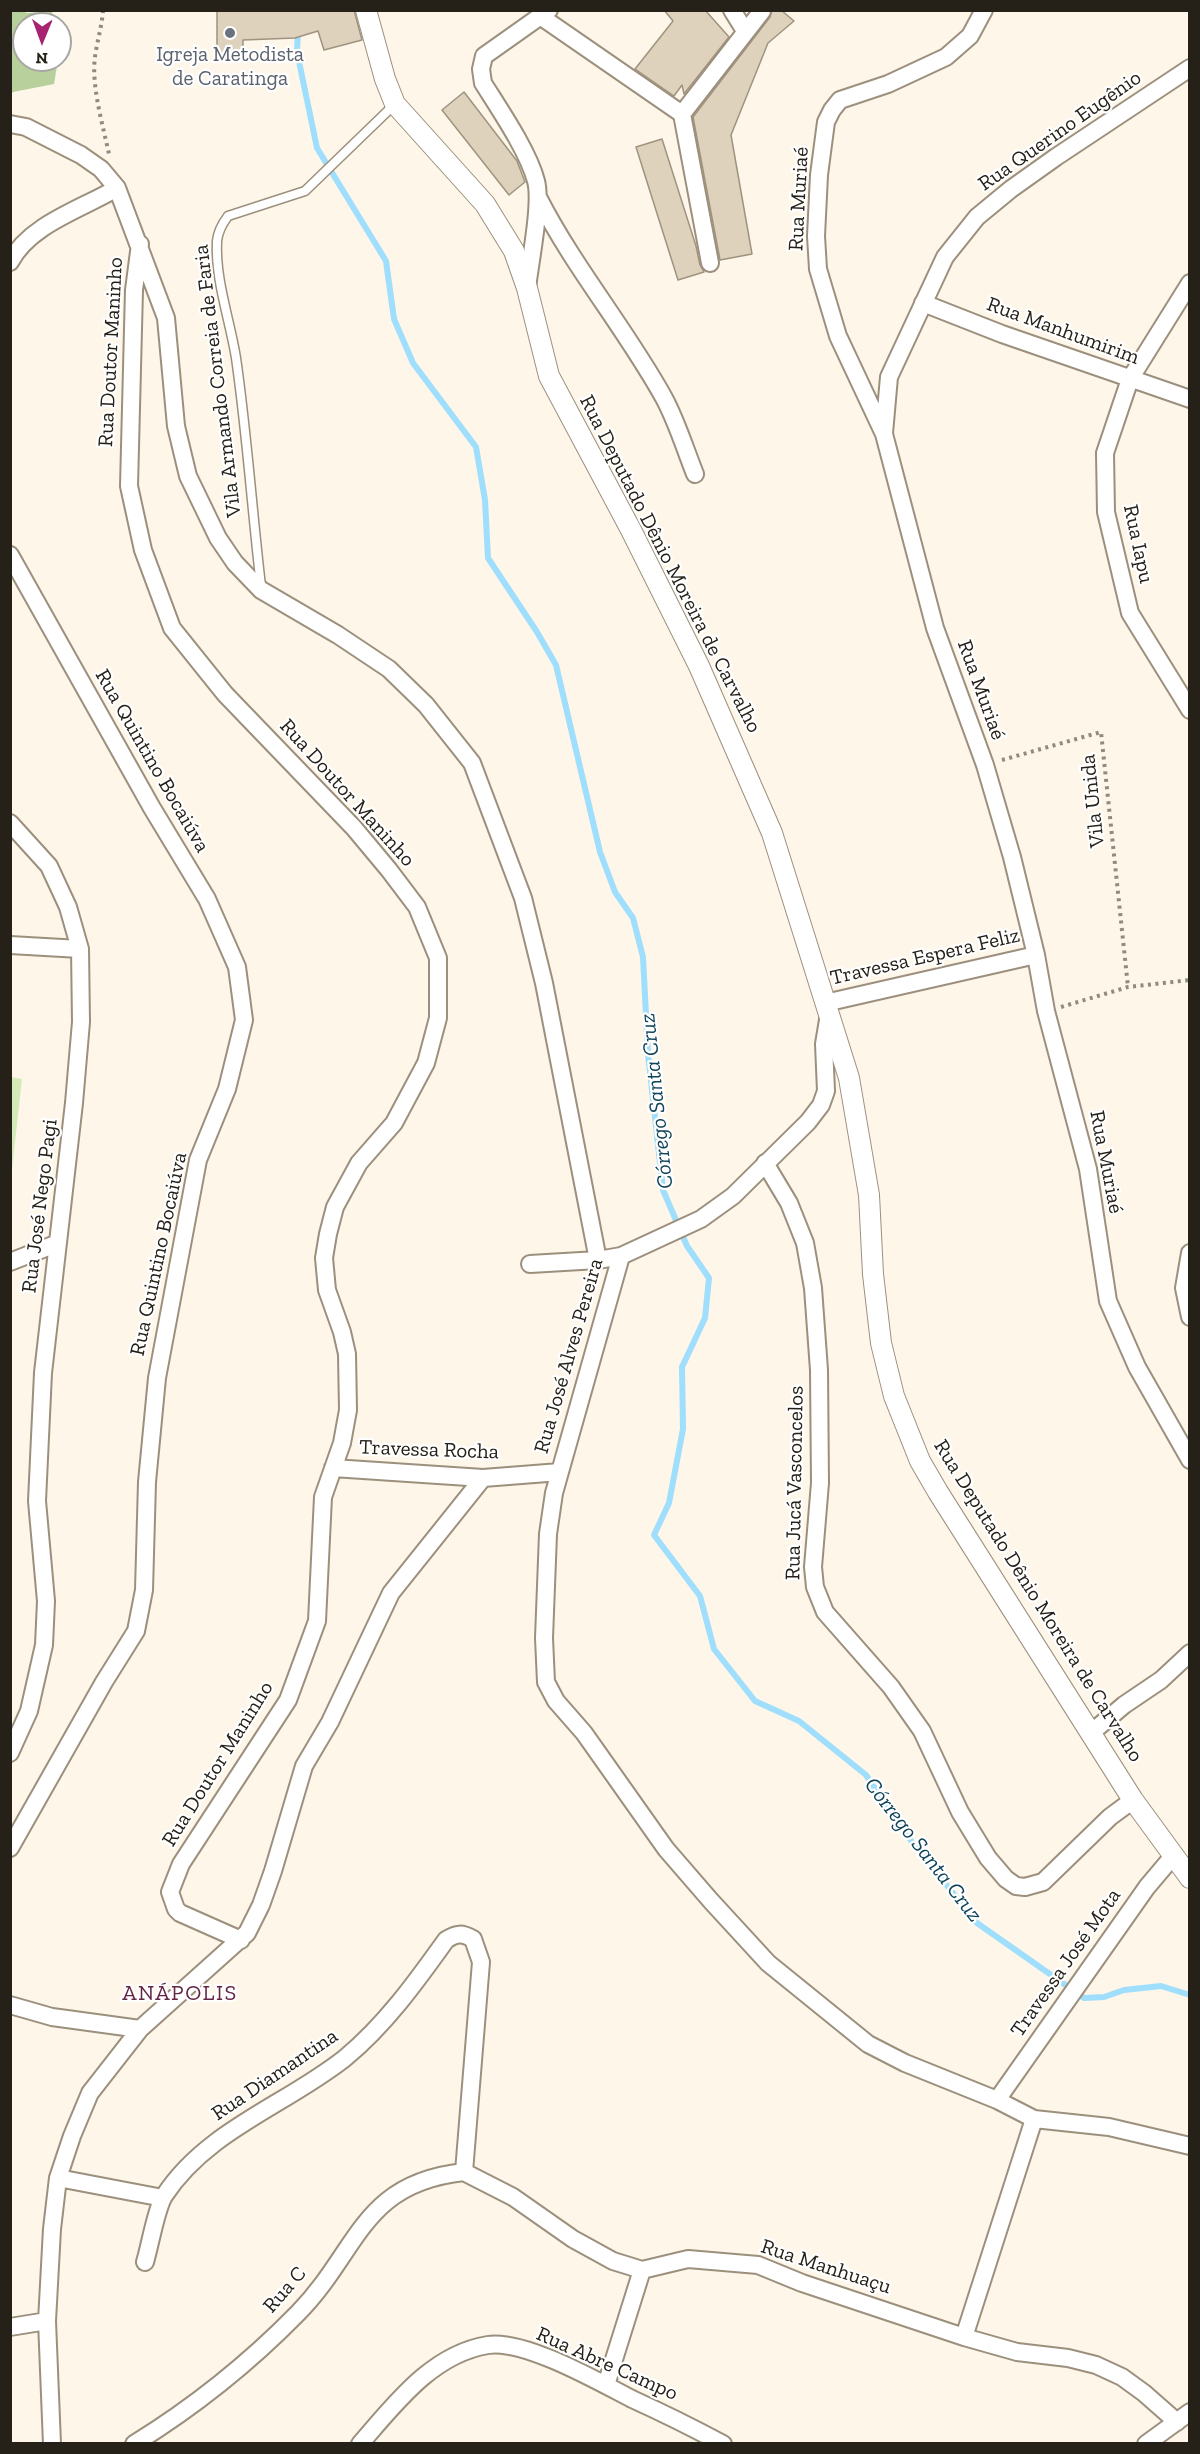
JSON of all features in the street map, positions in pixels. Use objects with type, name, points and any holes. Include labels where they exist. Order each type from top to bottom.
[{"type":"street","name":"Rua Deputado Dênio Moreira de Carvalho","points":[[366,10],[385,79],[395,104],[484,204],[514,251],[527,288],[549,376],[631,530],[699,666],[767,823],[849,1078],[869,1196],[873,1274],[881,1342],[897,1405],[920,1461],[1133,1800],[1190,1878]]},
{"type":"street","points":[[732,10],[745,31]]},
{"type":"street","name":"Rua Muriaé","points":[[984,10],[970,36],[946,57],[888,84],[840,100],[832,110],[826,122],[819,175],[816,236],[818,269],[837,336],[884,434],[935,628],[985,765],[1012,857],[1036,955],[1046,1011],[1088,1169],[1108,1301],[1137,1367],[1190,1460]]},
{"type":"street","points":[[682,114],[762,11]]},
{"type":"street","points":[[527,288],[538,197],[536,182],[528,162],[483,83],[481,69],[484,56],[544,13],[682,114],[710,263]]},
{"type":"street","name":"Rua Querino Eugênio","points":[[884,434],[890,377],[945,257],[977,217],[1056,157],[1190,68]]},
{"type":"street","name":"Rua Doutor Maninho","points":[[10,124],[26,128],[81,154],[101,169],[117,188],[140,244],[134,290],[130,376],[129,486],[143,550],[172,628],[225,694],[354,828],[389,870],[417,907],[438,958],[438,1018],[426,1062],[394,1123],[359,1163],[335,1208],[328,1234],[324,1258],[327,1290],[347,1354],[348,1410],[342,1443],[323,1497],[317,1621],[288,1700],[181,1864],[170,1892],[172,1901],[180,1913],[241,1940]]},
{"type":"street","points":[[10,262],[31,237],[117,188]]},
{"type":"street","points":[[538,197],[586,280],[613,316],[665,400],[695,474]]},
{"type":"street","name":"Rua José Alves Pereira","points":[[140,244],[166,318],[174,382],[176,426],[188,476],[218,538],[236,563],[261,590],[338,635],[388,669],[426,705],[472,763],[523,898],[544,983],[598,1260],[621,1256],[554,1493],[548,1534],[544,1627],[546,1682],[556,1701],[584,1733],[666,1849],[768,1963],[868,2044],[905,2063],[998,2100],[1034,2119],[1110,2127],[1190,2146]]},
{"type":"street","name":"Rua Iapu","points":[[1190,283],[1130,379],[1105,453],[1106,512],[1130,613],[1190,710]]},
{"type":"street","name":"Rua Manhumirim","points":[[923,303],[1002,334],[1190,399]]},
{"type":"street","name":"Rua Quintino Bocaiúva","points":[[10,555],[152,808],[207,899],[237,967],[244,1020],[227,1089],[198,1160],[157,1378],[147,1482],[144,1590],[136,1631],[104,1682],[10,1848]]},
{"type":"street","name":"Rua José Nego Pagi","points":[[10,823],[49,866],[68,907],[80,949],[81,1022],[43,1373],[37,1501],[46,1601],[44,1645],[29,1711],[10,1753]]},
{"type":"street","points":[[10,945],[80,949]]},
{"type":"street","name":"Travessa Espera Feliz","points":[[827,1008],[1036,955]]},
{"type":"street","points":[[621,1256],[700,1219],[733,1196],[808,1122],[821,1105],[826,1091],[824,1044],[827,1008]]},
{"type":"street","name":"Rua Jucá Vasconcelos","points":[[765,1163],[789,1203],[805,1243],[813,1288],[819,1370],[820,1483],[813,1567],[815,1587],[825,1612],[891,1687],[916,1722],[960,1812],[988,1858],[1006,1879],[1016,1886],[1025,1887],[1043,1882],[1110,1817],[1133,1800]]},
{"type":"street","points":[[10,1262],[58,1243]]},
{"type":"street","points":[[1190,1253],[1184,1288],[1190,1317]]},
{"type":"street","points":[[530,1264],[598,1260]]},
{"type":"street","name":"Travessa Rocha","points":[[333,1468],[483,1478],[560,1472]]},
{"type":"street","points":[[52,2444],[47,2321],[52,2229],[58,2178],[90,2093],[140,2029],[241,1940],[261,1905],[303,1766],[335,1712],[391,1593],[483,1478]]},
{"type":"street","points":[[1091,1733],[1124,1705],[1161,1680],[1190,1653]]},
{"type":"street","name":"Travessa José Mota","points":[[998,2100],[1147,1887],[1174,1855]]},
{"type":"street","name":"Rua Diamantina","points":[[145,2262],[163,2198],[207,2149],[345,2058],[370,2035],[400,2001],[446,1940],[453,1935],[463,1933],[473,1939],[481,1962],[464,2172]]},
{"type":"street","points":[[10,2005],[52,2017],[140,2029]]},
{"type":"street","points":[[964,2337],[1034,2119]]},
{"type":"street","points":[[464,2172],[513,2197],[573,2239],[613,2261],[642,2270],[606,2385]]},
{"type":"street","name":"Rua C","points":[[134,2444],[164,2425],[256,2355],[301,2311],[371,2214],[391,2196],[442,2175],[464,2172]]},
{"type":"street","points":[[58,2178],[163,2198]]},
{"type":"street","name":"Rua Manhuaçu","points":[[642,2270],[688,2259],[758,2265],[802,2283],[964,2337],[1017,2352],[1068,2358],[1096,2365],[1122,2378],[1183,2417]]},
{"type":"street","points":[[10,2327],[47,2321]]},
{"type":"street","name":"Rua Abre Campo","points":[[360,2444],[429,2370],[459,2355],[489,2344],[515,2348],[550,2359],[723,2444]]},
{"type":"street","points":[[1150,2442],[1183,2417]]},
{"type":"lane","name":"Vila Armando Correia de Faria","points":[[261,590],[243,408],[232,333],[218,262],[217,240],[220,227],[228,216],[305,191],[395,104]]},
{"type":"path","points":[[103,10],[103,25],[94,58],[98,101],[110,155]]},
{"type":"path","name":"Vila Unida","points":[[985,765],[1101,732],[1128,987]]},
{"type":"path","points":[[1046,1011],[1128,987],[1190,980]]},
{"type":"green space","points":[[11,10],[25,11],[12,12],[12,72],[56,72],[54,84],[11,94]]},
{"type":"green space","points":[[10,1077],[22,1079],[11,1178]]},
{"type":"building","points":[[217,10],[354,10],[362,40],[324,50],[318,31],[295,38],[243,40],[243,55],[217,55]]},
{"type":"building","points":[[664,10],[705,10],[729,37],[684,94],[682,85],[674,96],[635,69],[673,21]]},
{"type":"building","points":[[772,10],[781,10],[794,21],[768,43],[731,135],[752,254],[720,260],[693,117],[770,17]]},
{"type":"building","points":[[464,92],[517,161],[525,182],[509,195],[442,110]]},
{"type":"building","points":[[662,139],[704,272],[678,280],[636,147]]},
{"type":"waterway","name":"Córrego Santa Cruz","points":[[298,30],[297,52],[317,148],[386,261],[394,319],[413,363],[476,447],[485,500],[488,558],[556,665],[600,852],[615,892],[633,918],[643,957],[648,1054],[663,1190],[687,1246],[709,1278],[705,1318],[682,1367],[683,1429],[669,1503],[654,1535],[700,1596],[714,1649],[755,1701],[799,1721],[866,1775],[901,1828],[977,1923],[1084,1998],[1104,1997],[1124,1990],[1161,1986],[1190,1995]]},
{"type":"place","name":"Igreja Metodista de Caratinga","points":[[230,33]]},
{"type":"district","name":"ANÁPOLIS","points":[[180,1994]]}]
